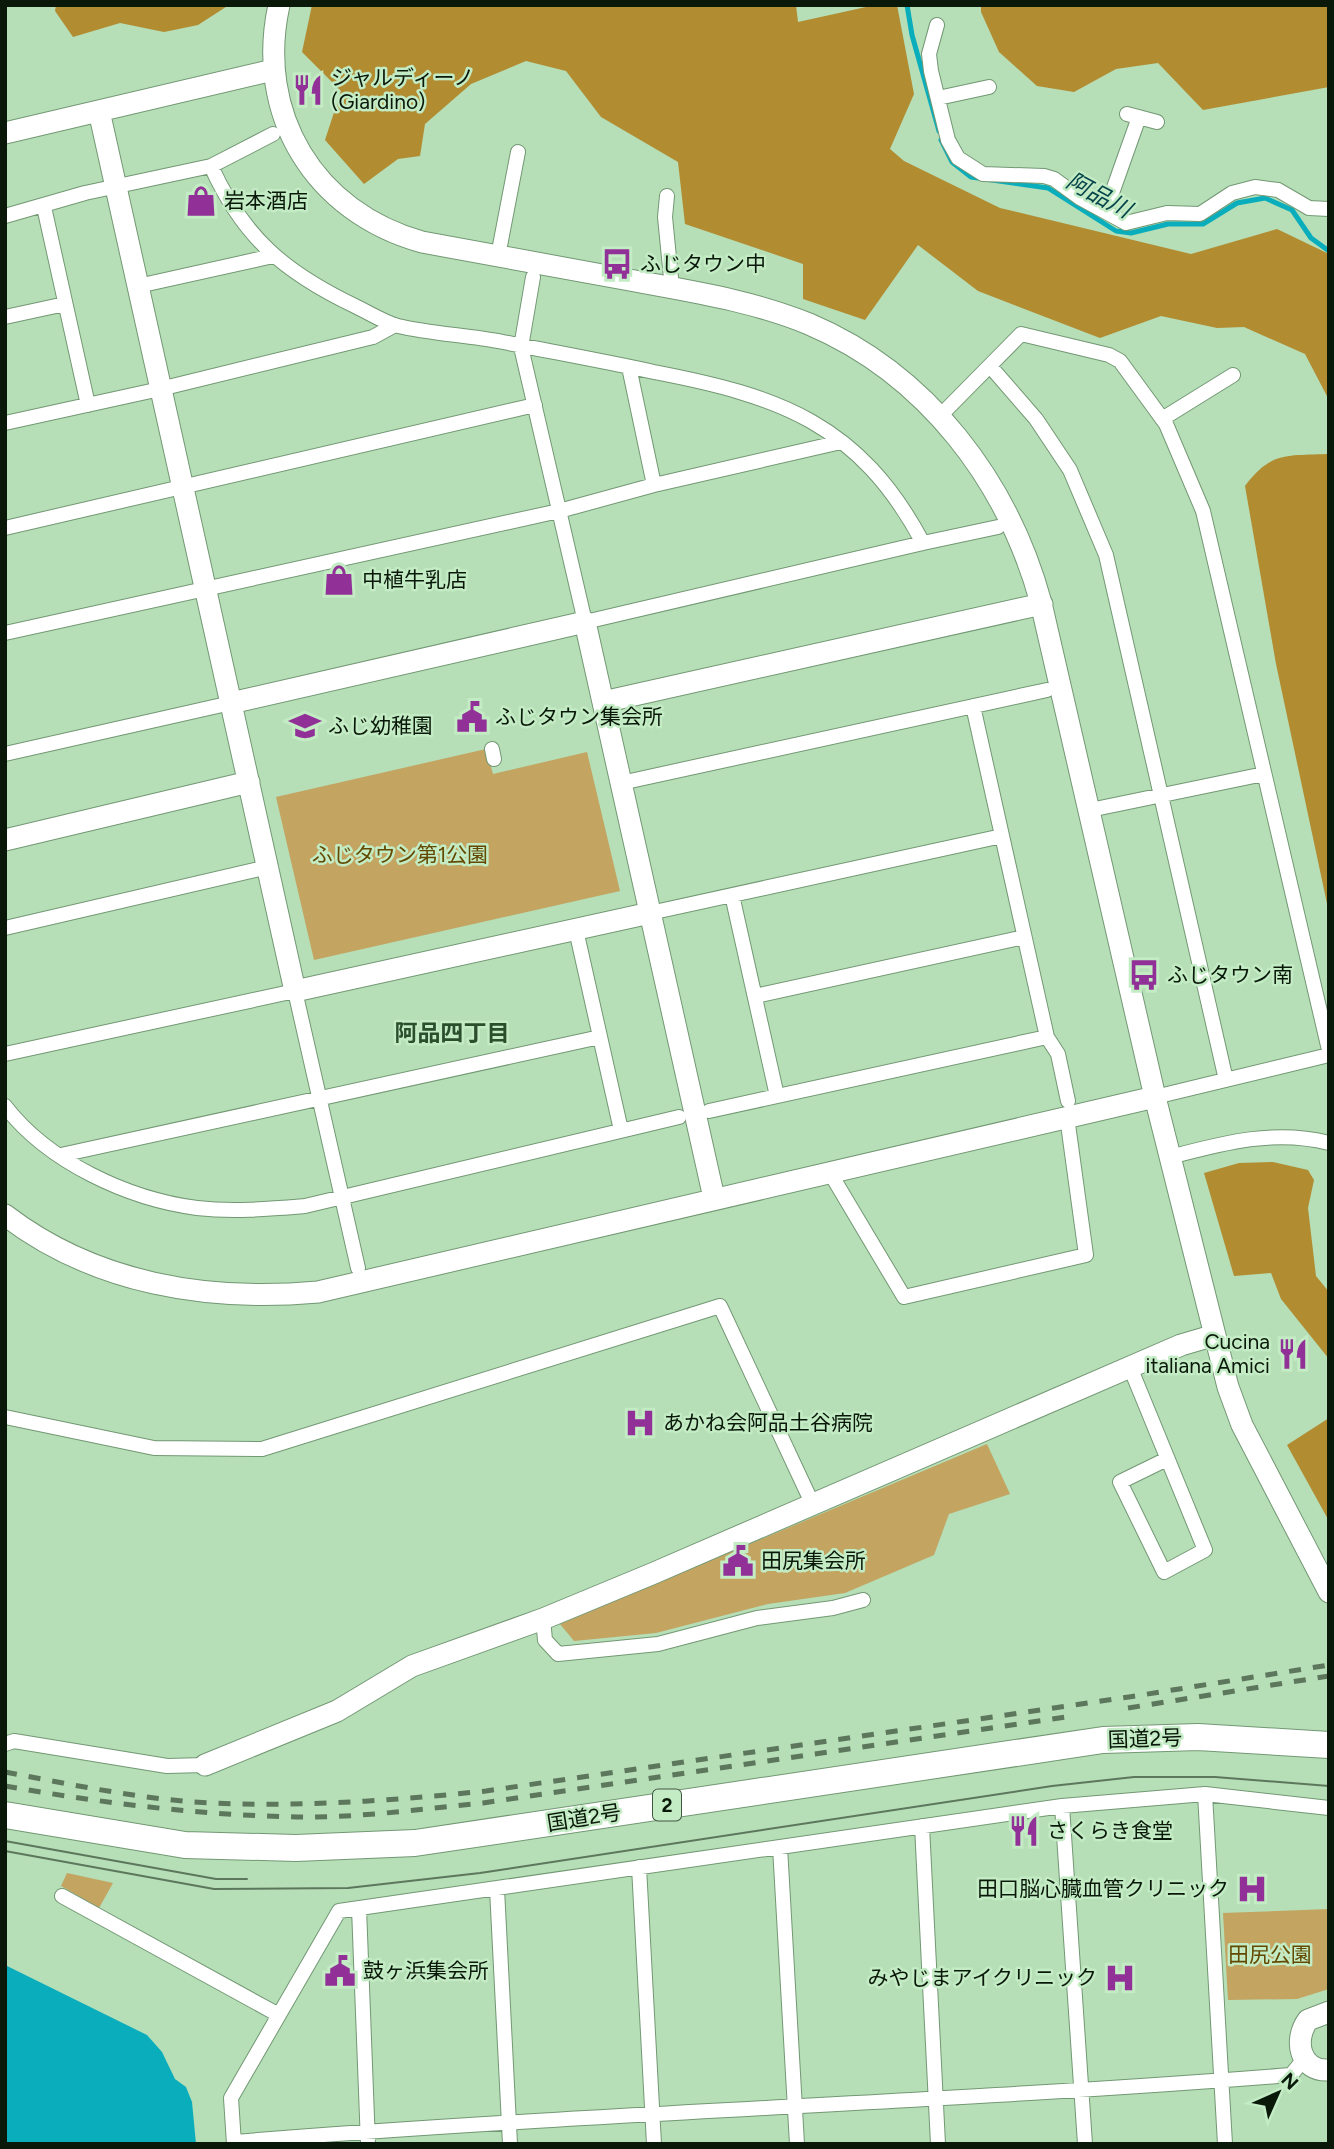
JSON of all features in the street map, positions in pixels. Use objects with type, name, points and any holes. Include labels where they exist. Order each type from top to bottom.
[{"type":"highway","name":"国道2号","points":[[5,1815],[185,1844],[296,1848],[415,1843],[1102,1740],[1198,1737],[1329,1745]]},
{"type":"street","points":[[279,5],[272,36],[273,70],[281,110],[296,145],[317,176],[344,203],[375,224],[410,239],[753,304],[811,325],[891,373],[940,416],[994,488],[1022,544],[1042,604],[1154,1097],[1241,1425],[1329,1592]]},
{"type":"street","points":[[937,25],[929,54],[952,149],[965,165],[983,174],[1049,177],[1126,223],[1167,213],[1200,214],[1232,193],[1255,187],[1278,190],[1310,208],[1329,209]]},
{"type":"street","points":[[5,133],[273,70]]},
{"type":"street","points":[[938,98],[989,88]]},
{"type":"street","points":[[99,111],[358,1268]]},
{"type":"street","points":[[1106,211],[1133,116],[1157,122]]},
{"type":"street","points":[[5,216],[115,186],[211,166],[273,134]]},
{"type":"street","points":[[498,256],[517,152]]},
{"type":"street","points":[[211,166],[227,201],[244,226],[274,256],[328,293],[396,325],[521,346],[749,393],[799,414],[841,442],[883,482],[923,543]]},
{"type":"street","points":[[667,196],[665,217],[672,288]]},
{"type":"street","points":[[44,207],[88,405]]},
{"type":"street","points":[[138,286],[274,256]]},
{"type":"street","points":[[533,277],[521,346],[713,1198]]},
{"type":"street","points":[[5,317],[65,304]]},
{"type":"street","points":[[5,423],[160,389],[373,337],[396,325]]},
{"type":"street","points":[[5,1215],[52,1245],[136,1280],[215,1294],[272,1296],[362,1283],[829,1171],[1067,1109],[1154,1097],[1329,1053],[1203,511],[1177,445],[1162,419],[1120,361],[1109,355],[1021,334],[940,416]]},
{"type":"street","points":[[990,366],[1054,444],[1096,526],[1114,584],[1226,1080]]},
{"type":"street","points":[[629,367],[654,485]]},
{"type":"street","points":[[1162,419],[1233,375]]},
{"type":"street","points":[[5,528],[183,489],[535,405]]},
{"type":"street","points":[[5,633],[559,511],[654,485],[841,442]]},
{"type":"street","points":[[5,754],[998,527]]},
{"type":"street","points":[[603,702],[1042,604]]},
{"type":"street","points":[[621,783],[1047,690]]},
{"type":"street","points":[[829,1171],[904,1297],[1086,1255],[1058,1054],[1047,1037],[973,706]]},
{"type":"street","points":[[1090,810],[1264,774]]},
{"type":"street","points":[[5,840],[248,782]]},
{"type":"street","points":[[5,1054],[1002,836]]},
{"type":"street","points":[[5,928],[268,867]]},
{"type":"street","points":[[732,895],[777,1096]]},
{"type":"street","points":[[576,930],[621,1130]]},
{"type":"street","points":[[755,996],[1024,937]]},
{"type":"street","points":[[61,1155],[600,1037]]},
{"type":"street","points":[[709,1111],[1047,1037]]},
{"type":"street","points":[[5,1106],[35,1136],[91,1174],[124,1188],[195,1208],[251,1211],[304,1206],[679,1117]]},
{"type":"street","points":[[1170,1157],[1247,1139],[1295,1137],[1329,1143]]},
{"type":"street","points":[[5,1417],[155,1448],[262,1449],[720,1306],[813,1505]]},
{"type":"street","points":[[5,1744],[14,1741],[167,1766],[205,1765],[337,1711],[412,1666],[543,1619],[1181,1345],[1215,1335]]},
{"type":"street","points":[[1130,1367],[1205,1550],[1164,1572],[1120,1482],[1167,1459]]},
{"type":"street","points":[[543,1619],[545,1640],[558,1654],[658,1644],[757,1618],[833,1608],[863,1600]]},
{"type":"street","points":[[1205,1794],[1225,2144]]},
{"type":"street","points":[[1329,1808],[1205,1794],[1062,1806],[339,1911],[277,2014],[231,2098],[234,2143],[368,2138],[509,2123],[653,2113],[936,2100],[1291,2075],[1304,2059],[1302,2027],[1308,2020],[1329,2012]]},
{"type":"street","points":[[1062,1806],[1085,2144]]},
{"type":"street","points":[[922,1826],[939,2144]]},
{"type":"street","points":[[780,1847],[797,2144]]},
{"type":"street","points":[[639,1867],[654,2144]]},
{"type":"street","points":[[497,1889],[510,2144]]},
{"type":"street","points":[[62,1896],[277,2014]]},
{"type":"street","points":[[359,1908],[368,2138]]},
{"type":"street","points":[[1304,2059],[1317,2070],[1329,2070]]},
{"type":"green space","name":"ふじタウン第1公園","points":[[486,749],[493,774],[587,752],[620,891],[314,960],[276,797]]},
{"type":"green space","points":[[987,1444],[1010,1494],[949,1514],[934,1555],[845,1593],[768,1604],[656,1633],[574,1641],[560,1624]]},
{"type":"green space","points":[[67,1873],[113,1883],[99,1908],[61,1886]]},
{"type":"green space","name":"田尻公園","points":[[1329,1909],[1329,1989],[1297,1999],[1228,2000],[1223,1913]]},
{"type":"shaded area","points":[[56,5],[229,5],[198,25],[164,32],[120,23],[73,37],[55,11]]},
{"type":"shaded area","points":[[312,5],[796,5],[798,22],[875,5],[897,5],[914,94],[890,149],[904,161],[1000,208],[1191,254],[1277,229],[1329,254],[1329,400],[1305,354],[1244,327],[1217,328],[1161,316],[1100,338],[978,291],[918,245],[865,320],[803,299],[803,264],[685,224],[678,162],[601,117],[566,71],[526,61],[471,84],[425,124],[420,156],[398,159],[364,184],[325,140],[341,91],[302,52]]},
{"type":"shaded area","points":[[981,5],[1329,5],[1329,87],[1203,110],[1158,63],[1116,69],[1074,92],[1037,86],[999,52],[981,12]]},
{"type":"shaded area","points":[[1329,439],[1329,913],[1276,664],[1245,486],[1272,461],[1290,456],[1327,454]]},
{"type":"shaded area","points":[[1273,1162],[1308,1170],[1314,1180],[1308,1208],[1316,1276],[1329,1292],[1329,1359],[1281,1299],[1271,1273],[1234,1276],[1204,1173],[1239,1163]]},
{"type":"shaded area","points":[[1329,1418],[1329,1521],[1287,1445]]},
{"type":"water","points":[[5,1965],[147,2035],[162,2052],[175,2079],[186,2087],[192,2102],[196,2144],[5,2144]]},
{"type":"waterway","name":"阿品川","points":[[907,5],[912,35],[939,131]]},
{"type":"waterway","name":"阿品川","points":[[941,140],[952,162],[971,177],[1048,188],[1116,231],[1131,233],[1168,224],[1203,224],[1237,203],[1265,198],[1292,210],[1311,238],[1329,251]]},
{"type":"tram line","points":[[5,1851],[214,1889],[348,1888],[480,1873],[1052,1786],[1134,1777],[1215,1777],[1329,1786]]},
{"type":"tram line","points":[[5,1841],[216,1879],[247,1879]]},
{"type":"railway","points":[[5,1772],[123,1793],[194,1802],[304,1804],[413,1798],[486,1791],[1329,1665]]},
{"type":"railway","points":[[1128,1708],[1329,1676]]},
{"type":"railway","points":[[5,1786],[114,1803],[223,1814],[297,1817],[366,1815],[483,1803],[1073,1716]]},
{"type":"place","name":"ジャルディーノ (Giardino)","points":[[308,90]]},
{"type":"place","name":"岩本酒店","points":[[201,201]]},
{"type":"place","name":"ふじタウン中","points":[[617,264]]},
{"type":"place","name":"中植牛乳店","points":[[339,580]]},
{"type":"place","name":"ふじタウン集会所","points":[[472,717]]},
{"type":"place","name":"ふじ幼稚園","points":[[305,726]]},
{"type":"place","name":"ふじタウン南","points":[[1144,975]]},
{"type":"place","name":"Cucina italiana Amici","points":[[1293,1354]]},
{"type":"place","name":"あかね会阿品土谷病院","points":[[640,1423]]},
{"type":"place","name":"田尻集会所","points":[[738,1561]]},
{"type":"place","name":"さくらき食堂","points":[[1024,1831]]},
{"type":"place","name":"田口脳心臓血管クリニック","points":[[1252,1889]]},
{"type":"place","name":"鼓ヶ浜集会所","points":[[340,1971]]},
{"type":"place","name":"みやじまアイクリニック","points":[[1120,1978]]},
{"type":"district","name":"阿品四丁目","points":[[452,1033]]}]
